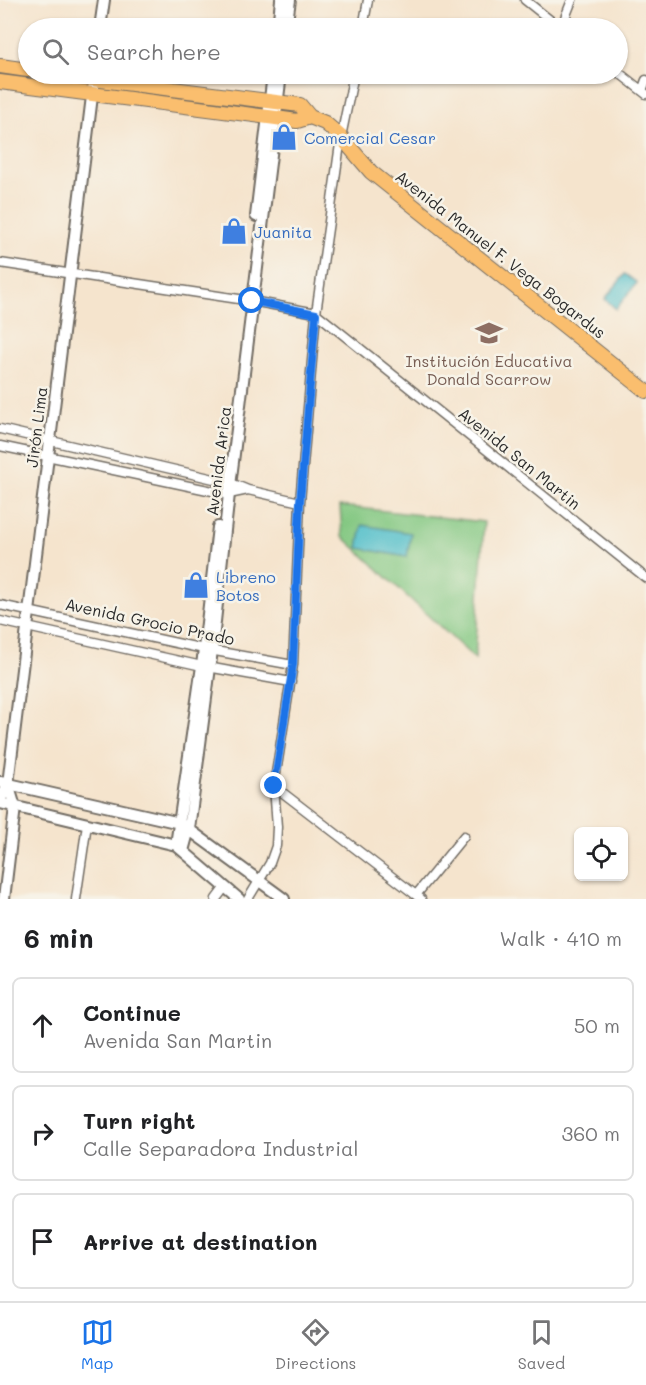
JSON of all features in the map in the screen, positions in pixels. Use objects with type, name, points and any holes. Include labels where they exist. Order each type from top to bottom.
[{"type":"main road","points":[[0,66],[18,69]]},
{"type":"main road","points":[[0,82],[92,96],[297,121],[310,117]]},
{"type":"main road","name":"Avenida Manuel F. Vega Bogardus","points":[[152,84],[300,105],[310,117],[325,123],[341,137],[371,172],[646,391]]},
{"type":"street","points":[[101,18],[104,0]]},
{"type":"street","points":[[279,18],[281,0]]},
{"type":"street","points":[[287,18],[290,0]]},
{"type":"street","points":[[365,18],[368,0]]},
{"type":"street","points":[[525,0],[548,18]]},
{"type":"street","points":[[564,18],[572,0]]},
{"type":"street","points":[[628,80],[644,93]]},
{"type":"street","points":[[644,93],[646,80]]},
{"type":"street","name":"Jirón Lima","points":[[4,783],[29,611],[93,84]]},
{"type":"street","name":"Avenida Arica","points":[[273,84],[274,101]]},
{"type":"street","name":"Avenida Arica","points":[[180,848],[206,667],[249,300],[274,101],[278,84]]},
{"type":"street","points":[[248,899],[276,846],[278,827],[274,786],[293,665],[300,502],[316,314],[341,137],[352,84]]},
{"type":"street","name":"Avenida San Martin","points":[[0,262],[249,300],[316,314],[646,578]]},
{"type":"street","points":[[0,429],[50,440],[227,488]]},
{"type":"street","points":[[0,446],[248,490],[300,502]]},
{"type":"street","name":"Avenida Grocio Prado","points":[[0,605],[293,665]]},
{"type":"street","name":"Avenida Grocio Prado","points":[[0,621],[206,667],[291,682]]},
{"type":"street","points":[[4,783],[0,802],[180,848],[239,899]]},
{"type":"street","points":[[4,783],[15,807],[4,876],[4,899]]},
{"type":"street","points":[[4,783],[184,826],[280,898]]},
{"type":"street","points":[[274,786],[419,897],[464,836]]},
{"type":"street","points":[[76,899],[87,824]]},
{"type":"street","points":[[216,899],[225,887]]},
{"type":"green space","points":[[340,506],[484,522],[475,659],[342,536]]},
{"type":"water","points":[[625,274],[637,283],[616,309],[605,299]]},
{"type":"water","points":[[362,525],[411,533],[407,557],[358,548]]},
{"type":"place","name":"Comercial Cesar","points":[[284,137]]},
{"type":"place","name":"Juanita","points":[[234,231]]},
{"type":"place","name":"Institución Educativa Donald Scarrow","points":[[489,333]]},
{"type":"place","name":"Libreno Botos","points":[[196,585]]},
{"type":"route","points":[[252,301],[316,314],[300,502],[293,665],[274,786]]}]
